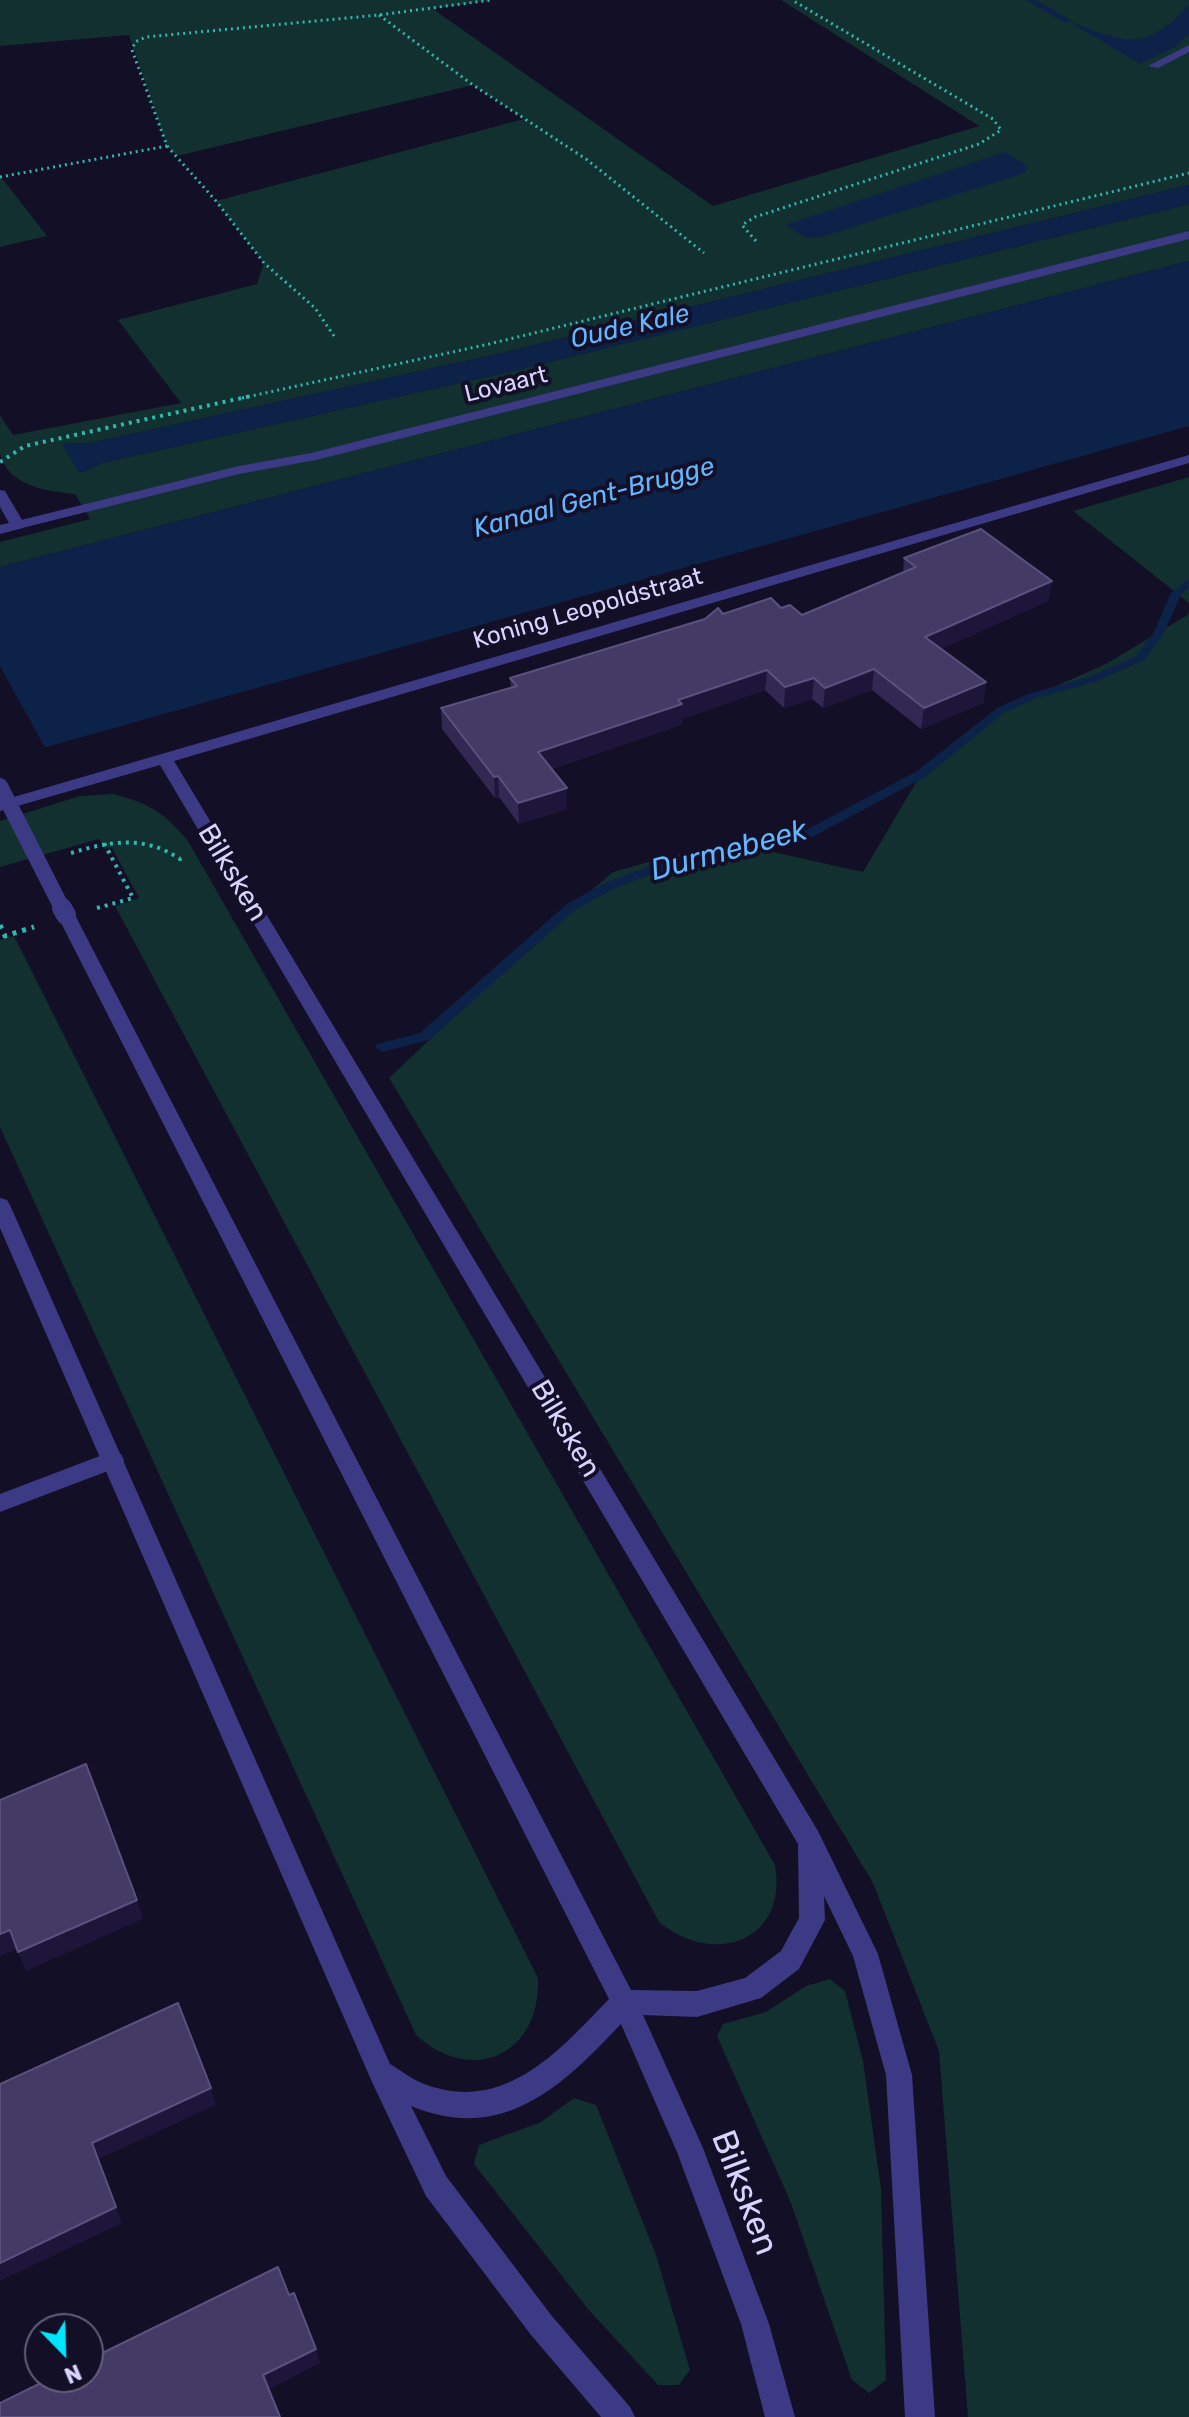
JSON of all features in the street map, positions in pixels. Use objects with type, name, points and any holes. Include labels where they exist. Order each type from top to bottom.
[{"type":"street","points":[[1154,66],[1189,48]]},
{"type":"street","name":"Lovaart","points":[[0,530],[239,470],[327,453],[1189,235]]},
{"type":"street","name":"Koning Leopoldstraat","points":[[0,806],[1189,459]]},
{"type":"street","points":[[0,494],[18,525]]},
{"type":"street","name":"Bilksken","points":[[164,758],[809,1839],[812,1920],[790,1960],[752,1989],[697,2004],[624,2002]]},
{"type":"street","name":"Bilksken","points":[[0,786],[624,2002],[689,2148],[755,2324],[780,2417]]},
{"type":"street","points":[[0,1205],[381,2073],[436,2186],[541,2325],[620,2417]]},
{"type":"street","points":[[0,1503],[113,1460]]},
{"type":"street","points":[[809,1839],[865,1954],[899,2075],[920,2417]]},
{"type":"street","points":[[381,2073],[429,2100],[477,2106],[525,2094],[564,2064],[624,2002]]},
{"type":"path","points":[[334,336],[315,308],[264,263],[216,201],[167,146],[132,50],[135,42],[146,37],[379,15],[491,0]]},
{"type":"path","points":[[756,241],[742,225],[755,217],[926,163],[979,144],[1001,130],[993,119],[792,0]]},
{"type":"path","points":[[379,15],[473,85],[586,159],[704,253]]},
{"type":"path","points":[[0,177],[167,146]]},
{"type":"path","points":[[0,462],[25,446],[489,344],[1189,173]]},
{"type":"path","points":[[60,856],[104,843],[129,840],[151,842],[166,848],[180,859],[218,848]]},
{"type":"path","points":[[104,843],[133,898]]},
{"type":"path","points":[[0,925],[5,936]]},
{"type":"green space","points":[[0,0],[491,0],[433,9],[713,206],[979,126],[781,0],[1189,0],[1189,185],[498,354],[90,443],[63,444],[80,473],[102,463],[513,371],[1189,204],[1189,261],[0,567],[0,542],[90,519],[75,494],[30,485],[12,474],[0,454],[0,415],[13,435],[181,403],[118,320],[257,284],[264,263],[216,201],[524,119],[473,85],[177,156],[167,146],[129,35],[0,46]]},
{"type":"green space","points":[[0,172],[1,177],[47,236],[0,247]]},
{"type":"green space","points":[[1189,477],[1189,603],[1073,511]]},
{"type":"green space","points":[[1189,614],[1189,2417],[968,2417],[939,2051],[873,1883],[389,1078],[554,922],[613,872],[670,856],[737,844],[863,872],[921,774],[1001,710],[1106,664]]},
{"type":"green space","points":[[113,794],[155,810],[188,841],[775,1865],[776,1891],[770,1913],[758,1929],[742,1939],[723,1944],[702,1943],[680,1936],[659,1922],[115,906],[139,898],[112,848],[105,849],[99,839],[0,867],[0,821],[80,796]]},
{"type":"green space","points":[[14,936],[538,1978],[536,2005],[528,2027],[515,2043],[499,2054],[480,2060],[459,2058],[437,2050],[416,2035],[0,1127],[0,940]]},
{"type":"green space","points":[[830,1979],[845,1991],[863,2061],[881,2189],[886,2380],[869,2393],[852,2380],[791,2203],[717,2036],[723,2024],[766,2012],[806,1986]]},
{"type":"green space","points":[[574,2098],[596,2105],[656,2255],[690,2370],[679,2385],[658,2385],[588,2309],[474,2164],[479,2145],[541,2122]]},
{"type":"water","points":[[1189,4],[1189,34],[1173,48],[1140,64],[1068,21],[1104,34],[1133,39],[1160,31]]},
{"type":"water","points":[[1005,152],[1028,167],[1025,173],[821,237],[807,238],[785,225]]},
{"type":"water","name":"Oude Kale","points":[[1189,185],[1189,204],[513,371],[102,463],[79,473],[62,444],[90,443],[498,354]]},
{"type":"water","name":"Kanaal Gent-Brugge","points":[[1189,261],[1189,426],[0,760],[0,567]]},
{"type":"pier","points":[[0,666],[47,751],[0,764]]},
{"type":"building","points":[[981,529],[1052,581],[925,637],[986,682],[924,708],[874,669],[825,688],[814,678],[785,687],[767,670],[678,700],[682,704],[538,752],[567,788],[518,803],[441,708],[517,686],[510,678],[705,619],[718,608],[723,614],[771,598],[781,608],[790,605],[802,615],[916,567],[904,558]]},
{"type":"building","points":[[86,1764],[137,1900],[18,1952],[10,1930],[0,1934],[0,1800]]},
{"type":"building","points":[[178,2003],[211,2088],[92,2143],[116,2207],[0,2263],[0,2084]]},
{"type":"building","points":[[278,2267],[289,2295],[294,2293],[316,2349],[263,2375],[280,2417],[0,2417],[0,2403],[24,2391],[104,2393],[104,2352]]},
{"type":"waterway","points":[[1030,0],[1068,21]]},
{"type":"waterway","name":"Durmebeek","points":[[382,1047],[424,1037],[571,907],[609,886],[663,865],[808,834],[921,774],[1001,710],[1032,696],[1093,679],[1140,658],[1158,635],[1176,593],[1189,582]]}]
